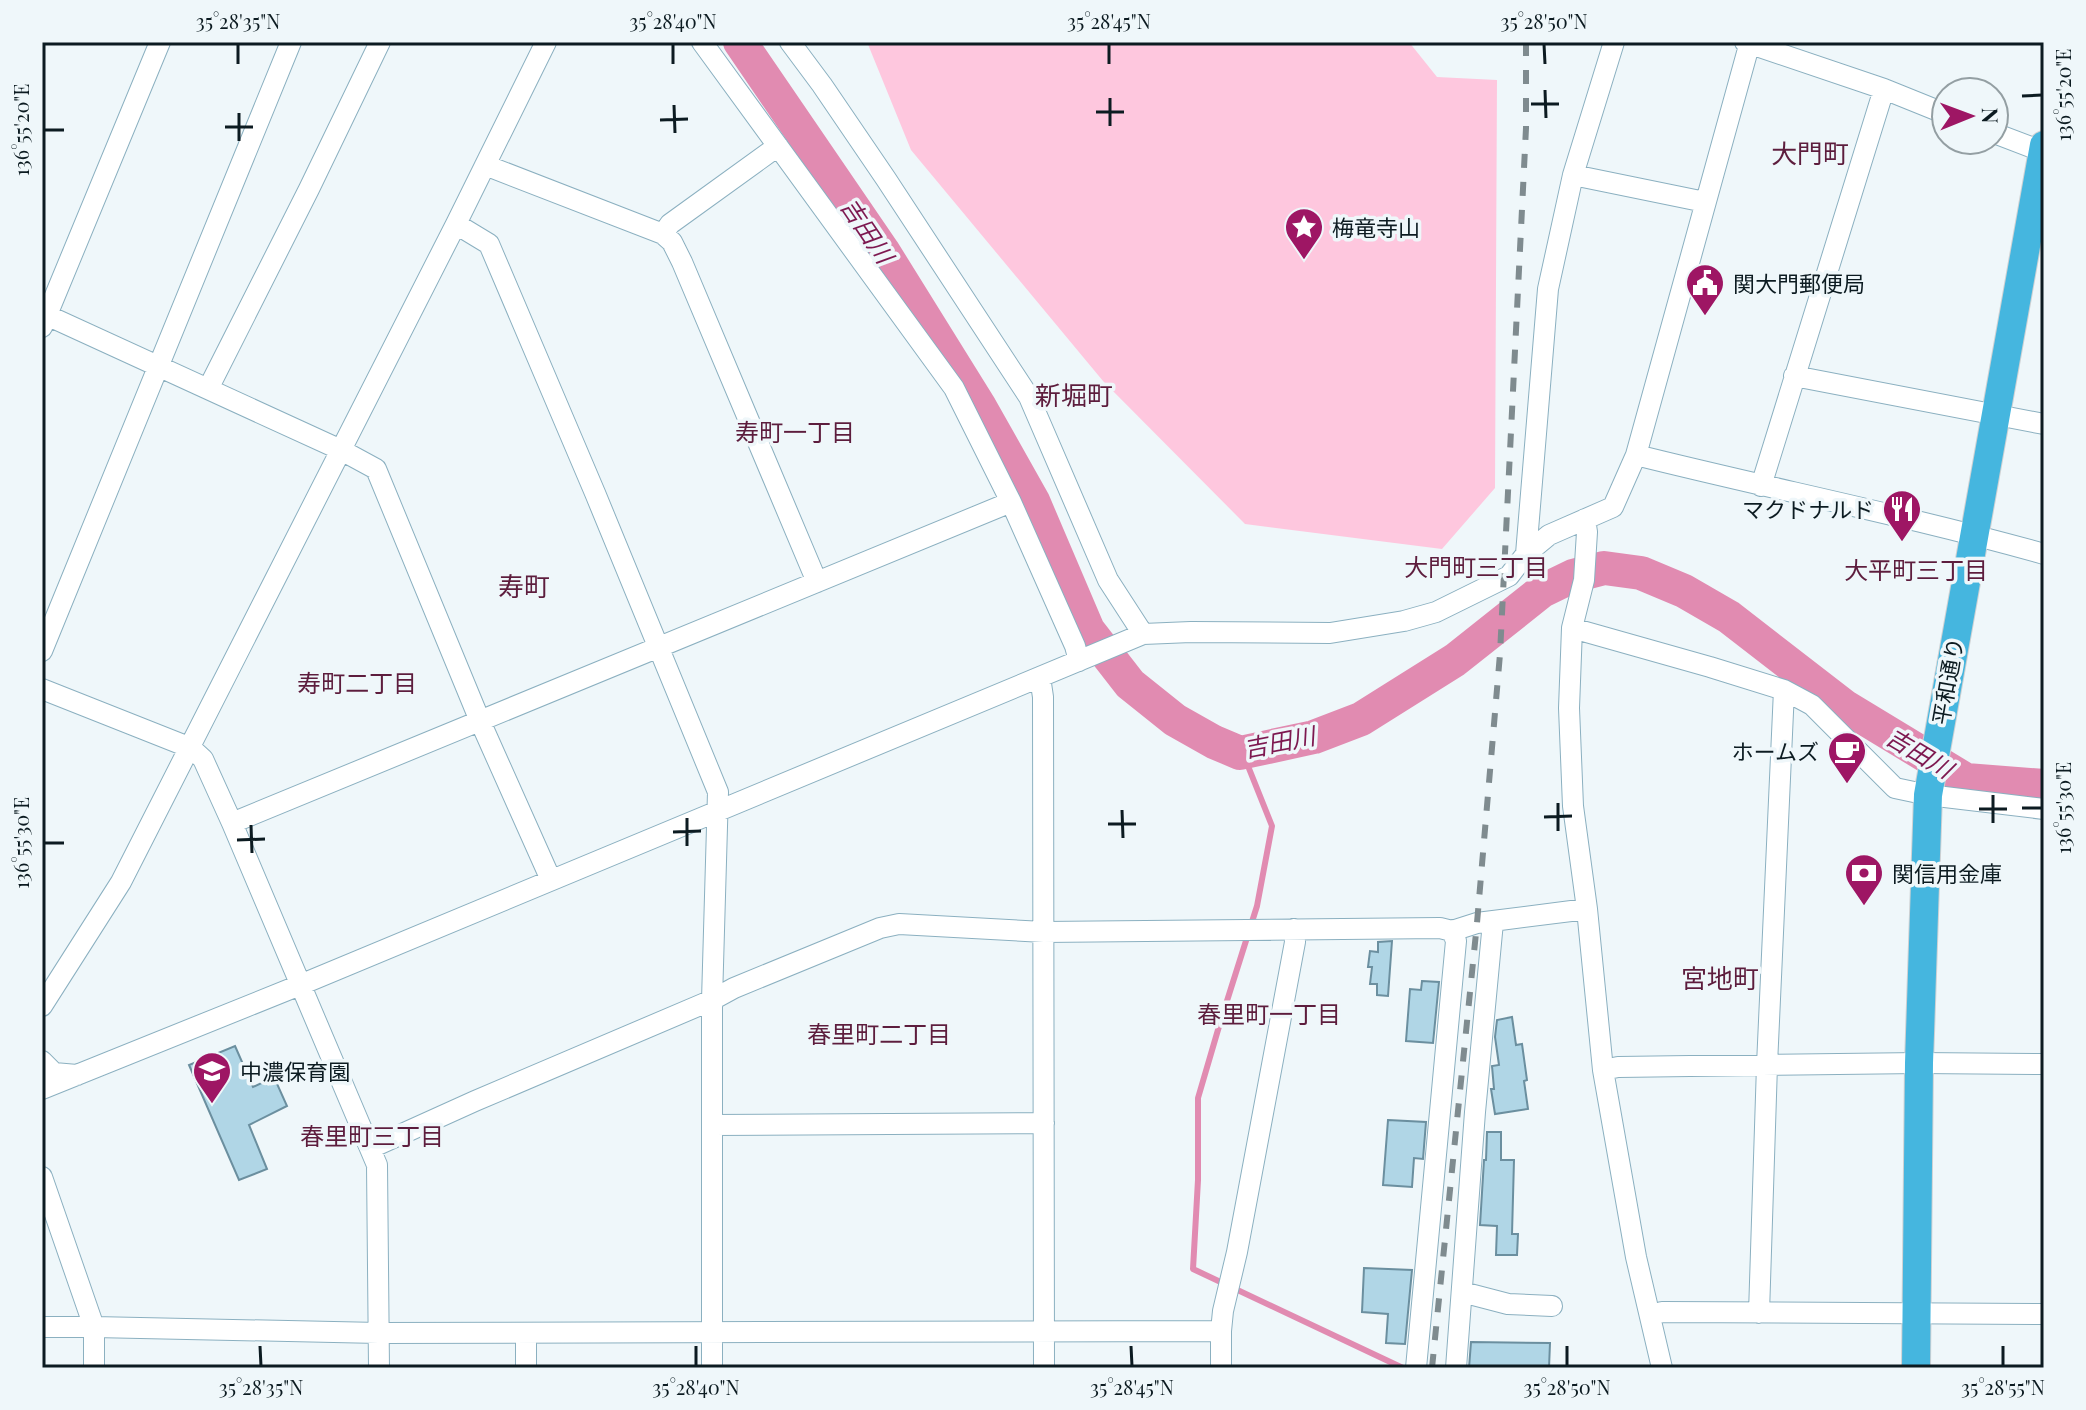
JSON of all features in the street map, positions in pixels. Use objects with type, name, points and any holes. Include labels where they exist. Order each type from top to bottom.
[{"type":"highway","name":"平和通り","points":[[1916,1368],[1919,1063],[1929,787],[2044,150]]},
{"type":"street","points":[[160,42],[44,318],[159,366],[376,469],[480,721],[551,880]]},
{"type":"street","points":[[42,651],[291,42]]},
{"type":"street","points":[[208,389],[380,42]]},
{"type":"street","points":[[42,1006],[121,882],[546,42]]},
{"type":"street","points":[[702,42],[954,388],[1011,502],[1075,646],[1087,658]]},
{"type":"street","points":[[790,42],[822,85],[1029,397],[1108,580],[1138,637]]},
{"type":"street","points":[[1526,554],[1548,289],[1573,175],[1614,42]]},
{"type":"street","points":[[42,1089],[1138,637],[1191,632],[1330,633],[1404,621],[1436,612],[1509,576],[1526,554],[1549,535],[1586,525],[1613,507],[1636,455],[1748,43],[1930,108]]},
{"type":"street","points":[[1761,486],[1884,89]]},
{"type":"street","points":[[2010,138],[2044,150]]},
{"type":"street","points":[[663,234],[670,224],[778,146]]},
{"type":"street","points":[[485,165],[663,234],[672,242],[817,582]]},
{"type":"street","points":[[1573,175],[1705,202]]},
{"type":"street","points":[[456,224],[489,244],[718,792],[712,1000],[712,1368]]},
{"type":"street","points":[[1794,376],[2044,424]]},
{"type":"street","points":[[1636,455],[1974,534],[2044,554]]},
{"type":"street","points":[[232,823],[1011,502]]},
{"type":"street","points":[[1586,525],[1584,580],[1572,628],[1569,708],[1573,806],[1603,1070],[1636,1257],[1662,1368]]},
{"type":"street","points":[[1572,628],[1784,690],[1812,705],[1895,788],[1929,787],[2044,809]]},
{"type":"street","points":[[1040,677],[1043,697],[1044,1368]]},
{"type":"street","points":[[42,689],[191,748],[203,759],[377,1165],[379,1368]]},
{"type":"street","points":[[1759,1313],[1784,690]]},
{"type":"street","points":[[371,1148],[734,988],[880,928],[899,924],[1044,932],[1440,928],[1452,931],[1477,923],[1587,909]]},
{"type":"street","points":[[1456,1368],[1493,922]]},
{"type":"street","points":[[1221,1368],[1221,1331],[1295,942],[1294,929]]},
{"type":"street","points":[[1416,1365],[1456,941],[1452,931]]},
{"type":"street","points":[[42,1061],[54,1073],[78,1075]]},
{"type":"street","points":[[1603,1070],[1618,1067],[2044,1064]]},
{"type":"street","points":[[712,1125],[1044,1123]]},
{"type":"street","points":[[42,1177],[94,1327],[94,1368]]},
{"type":"street","points":[[1462,1292],[1508,1304],[1552,1306]]},
{"type":"street","points":[[1650,1316],[1662,1312],[2044,1314]]},
{"type":"street","points":[[42,1327],[379,1333],[1221,1331]]},
{"type":"street","points":[[526,1333],[526,1368]]},
{"type":"shaded area","points":[[867,42],[1409,42],[1437,77],[1497,80],[1495,488],[1442,549],[1245,524],[1103,381],[911,150]]},
{"type":"building","points":[[1392,941],[1388,996],[1377,995],[1377,984],[1370,984],[1370,951],[1378,952],[1378,942]]},
{"type":"building","points":[[1422,981],[1439,982],[1433,1043],[1406,1041],[1410,989],[1421,990]]},
{"type":"building","points":[[1512,1017],[1516,1045],[1522,1044],[1528,1109],[1495,1114],[1491,1089],[1494,1089],[1492,1066],[1499,1065],[1495,1037],[1497,1020]]},
{"type":"building","points":[[235,1046],[253,1087],[274,1077],[287,1106],[249,1125],[267,1169],[239,1180],[189,1065]]},
{"type":"building","points":[[1388,1120],[1426,1122],[1423,1159],[1414,1158],[1412,1187],[1383,1185]]},
{"type":"building","points":[[1487,1132],[1501,1132],[1501,1160],[1514,1160],[1512,1234],[1518,1234],[1517,1255],[1496,1255],[1497,1226],[1480,1225]]},
{"type":"building","points":[[1364,1268],[1412,1270],[1405,1344],[1386,1343],[1388,1314],[1362,1312]]},
{"type":"building","points":[[1471,1342],[1550,1343],[1549,1368],[1469,1368]]},
{"type":"waterway","name":"吉田川","points":[[740,42],[883,251],[980,407],[1033,501],[1088,630],[1130,684],[1175,720],[1240,753],[1314,737],[1361,719],[1455,660],[1542,591],[1573,576],[1604,568],[1641,573],[1684,591],[1729,617],[1844,706],[1966,780],[2044,786]]},
{"type":"waterway","points":[[1240,753],[1272,826],[1257,906],[1198,1098],[1193,1269],[1403,1368]]},
{"type":"railway","points":[[1432,1368],[1477,923],[1500,654],[1526,128],[1526,42]]},
{"type":"place","name":"梅竜寺山","points":[[1304,261]]},
{"type":"place","name":"関大門郵便局","points":[[1705,317]]},
{"type":"place","name":"マクドナルド","points":[[1902,543]]},
{"type":"place","name":"ホームズ","points":[[1847,785]]},
{"type":"place","name":"関信用金庫","points":[[1864,907]]},
{"type":"place","name":"中濃保育園","points":[[212,1105]]},
{"type":"district","name":"大門町","points":[[1810,152]]},
{"type":"district","name":"新堀町","points":[[1074,394]]},
{"type":"district","name":"寿町一丁目","points":[[795,431]]},
{"type":"district","name":"大門町三丁目","points":[[1476,566]]},
{"type":"district","name":"大平町三丁目","points":[[1916,569]]},
{"type":"district","name":"寿町","points":[[524,585]]},
{"type":"district","name":"寿町二丁目","points":[[357,682]]},
{"type":"district","name":"宮地町","points":[[1720,977]]},
{"type":"district","name":"春里町一丁目","points":[[1269,1013]]},
{"type":"district","name":"春里町二丁目","points":[[879,1033]]},
{"type":"district","name":"春里町三丁目","points":[[372,1135]]}]
